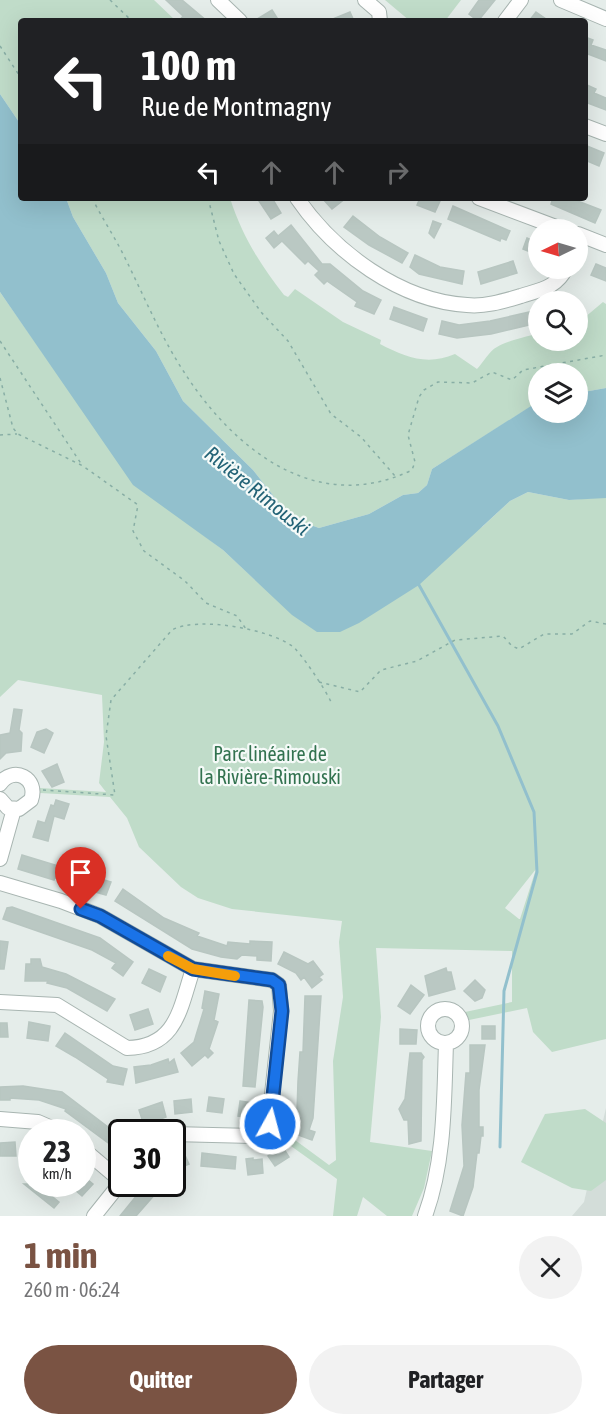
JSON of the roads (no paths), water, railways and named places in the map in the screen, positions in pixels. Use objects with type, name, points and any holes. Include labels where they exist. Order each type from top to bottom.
[{"type":"street","points":[[218,0],[237,18]]},
{"type":"street","points":[[364,0],[379,12],[380,18]]},
{"type":"street","points":[[507,18],[521,0]]},
{"type":"street","points":[[561,0],[606,19]]},
{"type":"street","points":[[588,127],[606,134]]},
{"type":"street","points":[[300,201],[339,247],[370,270],[407,289],[441,302],[469,306],[496,303],[552,286],[557,279]]},
{"type":"street","points":[[487,201],[535,219]]},
{"type":"street","points":[[588,240],[606,245]]},
{"type":"street","points":[[0,784],[5,777],[16,774],[27,778],[33,790],[28,804],[14,809],[8,808],[0,799]]},
{"type":"street","points":[[0,859],[14,809]]},
{"type":"street","points":[[0,883],[100,916],[193,969],[272,980],[279,985],[282,1011],[268,1131],[263,1135],[186,1134]]},
{"type":"street","points":[[0,1002],[57,1005],[128,1048],[140,1048],[161,1040],[167,1035],[176,1020],[193,969]]},
{"type":"street","points":[[425,1216],[436,1179],[444,1106],[446,1043]]},
{"type":"street","points":[[0,1119],[18,1120]]},
{"type":"street","points":[[94,1216],[122,1181],[96,1160]]},
{"type":"water","name":"Rivière Rimouski","points":[[0,94],[18,121],[18,201],[67,201],[73,217],[106,273],[118,303],[156,351],[183,401],[253,470],[291,518],[319,528],[369,514],[403,495],[418,493],[427,485],[432,469],[528,408],[528,423],[588,423],[588,391],[606,388],[606,498],[569,500],[528,492],[510,501],[419,585],[359,623],[340,632],[317,632],[292,615],[223,550],[133,485],[0,292]]},
{"type":"waterway","points":[[419,585],[498,726],[534,812],[537,872],[504,991],[500,1147]]},
{"type":"park label","name":"Parc linéaire de la Rivière-Rimouski","points":[[270,766]]}]
